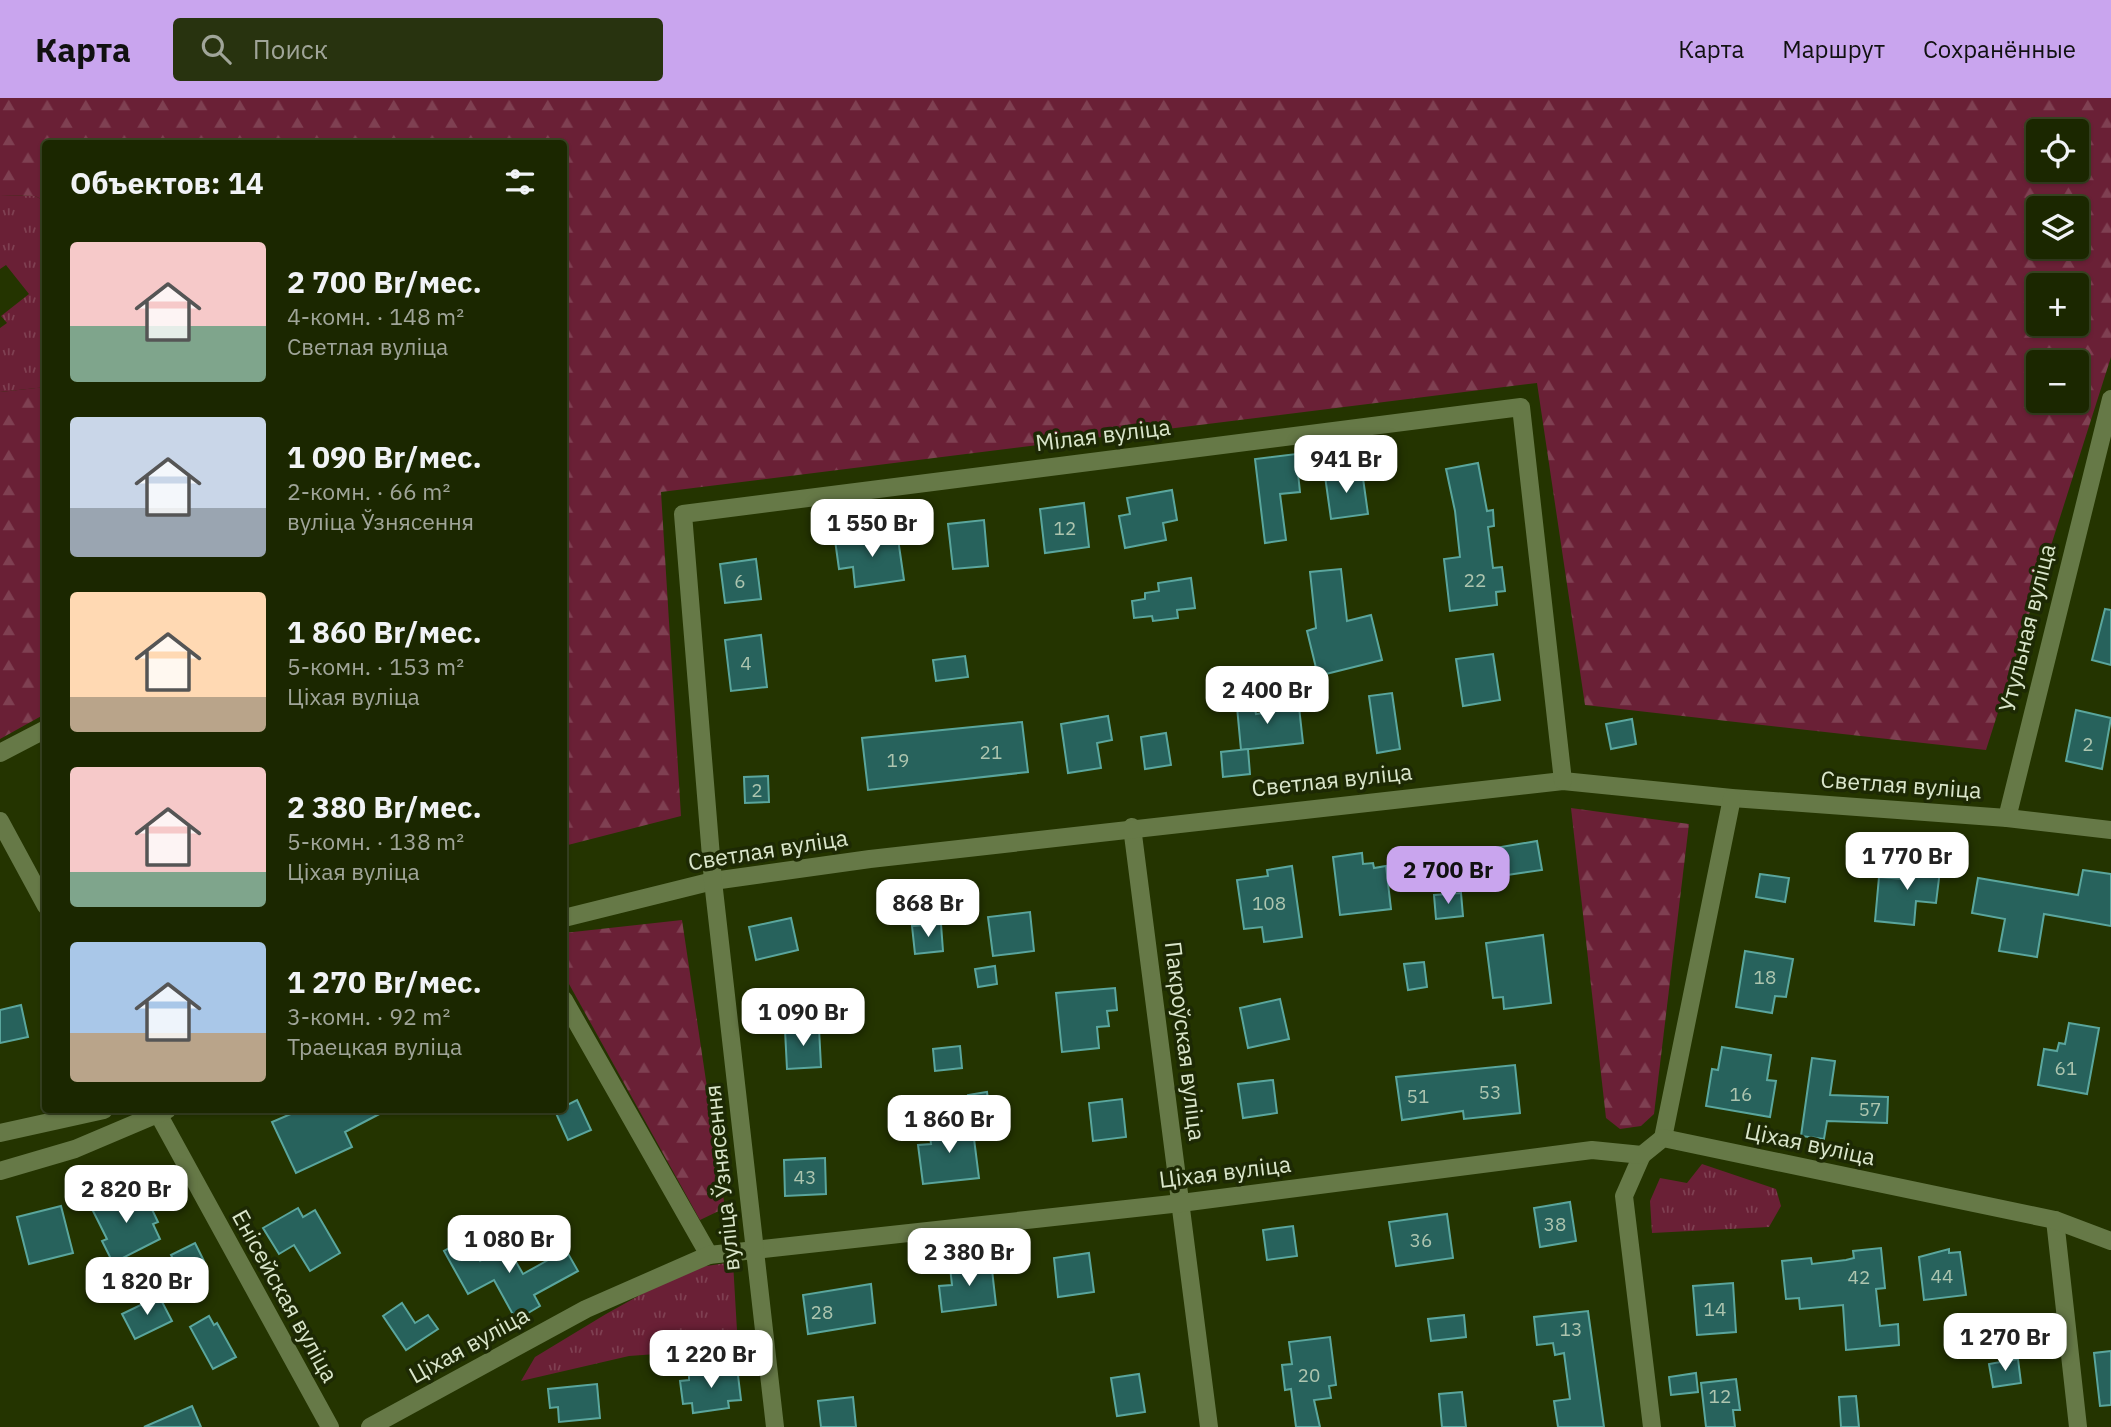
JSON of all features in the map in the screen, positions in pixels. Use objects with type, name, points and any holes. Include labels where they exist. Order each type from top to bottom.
[{"type":"street","name":"Утульная вуліца","points":[[2007,818],[2104,452],[2111,400]]},
{"type":"street","name":"Мілая вуліца","points":[[713,881],[683,514],[1521,407],[1563,781]]},
{"type":"street","points":[[0,753],[42,731]]},
{"type":"street","name":"Светлая вуліца","points":[[567,917],[713,881],[1132,827],[1563,781],[1732,798],[2007,818],[2111,830]]},
{"type":"street","points":[[1652,1427],[1624,1196],[1642,1154],[1663,1138],[1732,798]]},
{"type":"street","points":[[0,821],[7,850],[42,900]]},
{"type":"street","name":"Пакроўская вуліца","points":[[1132,827],[1209,1427]]},
{"type":"street","name":"вуліца Ўзнясення","points":[[713,881],[775,1427]]},
{"type":"street","name":"вуліца Ўзнясення","points":[[567,1005],[709,1255]]},
{"type":"street","points":[[0,1133],[90,1113]]},
{"type":"street","points":[[0,1171],[75,1149],[156,1113]]},
{"type":"street","name":"Енісейская вуліца","points":[[161,1113],[330,1427]]},
{"type":"street","name":"Ціхая вуліца","points":[[1663,1138],[2055,1220],[2111,1241]]},
{"type":"street","name":"Ціхая вуліца","points":[[370,1427],[586,1309],[709,1255],[1181,1203],[1592,1150],[1642,1154]]},
{"type":"street","points":[[2055,1220],[2078,1427]]},
{"type":"green space","points":[[0,98],[2111,98],[2111,357],[1986,750],[1585,705],[1537,383],[661,492],[681,816],[567,845],[567,140],[42,140],[42,200],[35,196],[0,195]]},
{"type":"green space","points":[[0,195],[35,196],[42,200],[42,387],[0,392],[0,328],[7,323],[1,316],[29,294],[6,265],[0,269]]},
{"type":"green space","points":[[42,387],[42,716],[0,739],[0,392]]},
{"type":"green space","points":[[1571,808],[1689,824],[1654,1114],[1641,1126],[1620,1129],[1606,1118]]},
{"type":"green space","points":[[682,920],[725,1208],[700,1220],[567,980],[567,933]]},
{"type":"green space","points":[[1702,1164],[1776,1189],[1781,1206],[1769,1227],[1652,1233],[1650,1201],[1660,1178],[1687,1183]]},
{"type":"green space","points":[[733,1262],[738,1348],[629,1356],[521,1381],[535,1357],[606,1314],[658,1285],[700,1267]]},
{"type":"building","points":[[1296,454],[1300,492],[1280,494],[1286,540],[1265,543],[1255,459]]},
{"type":"building","points":[[1478,463],[1487,511],[1493,510],[1494,526],[1488,527],[1493,568],[1502,567],[1505,591],[1496,592],[1497,605],[1450,611],[1444,559],[1460,557],[1455,511],[1446,469]]},
{"type":"building","points":[[1362,471],[1368,514],[1331,519],[1325,476]]},
{"type":"building","points":[[1172,490],[1177,520],[1163,523],[1166,540],[1125,548],[1119,516],[1130,514],[1127,498]]},
{"type":"building","points":[[1084,503],[1089,547],[1045,553],[1040,509]]},
{"type":"building","points":[[984,520],[988,566],[953,569],[948,524]]},
{"type":"building","points":[[897,532],[904,580],[855,587],[853,567],[839,569],[835,540]]},
{"type":"building","points":[[756,559],[761,599],[725,603],[720,564]]},
{"type":"building","points":[[1341,569],[1347,621],[1371,615],[1382,660],[1318,676],[1307,631],[1316,628],[1310,572]]},
{"type":"building","points":[[1191,578],[1195,608],[1177,610],[1178,618],[1153,621],[1152,616],[1134,618],[1132,601],[1145,599],[1145,593],[1159,591],[1158,583]]},
{"type":"building","points":[[2105,609],[2111,610],[2111,665],[2092,660]]},
{"type":"building","points":[[761,635],[767,687],[731,691],[725,640]]},
{"type":"building","points":[[1493,654],[1500,700],[1463,706],[1456,659]]},
{"type":"building","points":[[965,656],[968,677],[936,681],[933,660]]},
{"type":"building","points":[[1392,693],[1400,749],[1377,753],[1369,696]]},
{"type":"building","points":[[1252,694],[1256,714],[1299,707],[1303,743],[1241,750],[1236,696]]},
{"type":"building","points":[[2076,710],[2111,718],[2102,769],[2066,761]]},
{"type":"building","points":[[1108,716],[1112,740],[1097,743],[1101,768],[1068,773],[1061,724]]},
{"type":"building","points":[[1632,719],[1636,744],[1611,749],[1606,724]]},
{"type":"building","points":[[1022,722],[1028,772],[868,790],[862,738]]},
{"type":"building","points":[[1166,733],[1171,765],[1145,769],[1141,737]]},
{"type":"building","points":[[1248,749],[1250,774],[1223,777],[1221,752]]},
{"type":"building","points":[[768,776],[769,802],[745,803],[744,777]]},
{"type":"building","points":[[1537,841],[1542,870],[1493,877],[1489,849]]},
{"type":"building","points":[[1362,853],[1363,864],[1373,863],[1374,868],[1386,866],[1391,909],[1340,915],[1333,857]]},
{"type":"building","points":[[1905,858],[1941,862],[1936,903],[1916,901],[1914,925],[1875,921],[1879,877],[1903,879]]},
{"type":"building","points":[[1292,866],[1302,937],[1264,942],[1262,927],[1244,929],[1237,880],[1268,876],[1267,870]]},
{"type":"building","points":[[2083,870],[2111,874],[2111,926],[2044,914],[2037,957],[1999,951],[2005,919],[1972,913],[1978,878],[2078,895]]},
{"type":"building","points":[[1760,874],[1789,878],[1785,902],[1756,897]]},
{"type":"building","points":[[1461,893],[1463,916],[1436,919],[1434,895]]},
{"type":"building","points":[[1030,912],[1034,951],[993,956],[988,917]]},
{"type":"building","points":[[791,918],[798,950],[756,960],[749,927]]},
{"type":"building","points":[[941,924],[943,951],[915,954],[912,926]]},
{"type":"building","points":[[1543,935],[1551,1003],[1504,1009],[1503,997],[1493,998],[1486,943]]},
{"type":"building","points":[[1745,951],[1793,959],[1786,997],[1775,996],[1772,1013],[1736,1007]]},
{"type":"building","points":[[1424,962],[1427,987],[1408,990],[1404,964]]},
{"type":"building","points":[[995,966],[997,984],[978,987],[975,969]]},
{"type":"building","points":[[1115,988],[1117,1010],[1107,1011],[1109,1026],[1097,1027],[1099,1048],[1062,1052],[1056,993]]},
{"type":"building","points":[[1280,999],[1289,1039],[1248,1048],[1240,1008]]},
{"type":"building","points":[[21,1005],[28,1037],[0,1043],[0,1010]]},
{"type":"building","points":[[2069,1023],[2099,1028],[2087,1094],[2038,1085],[2044,1049],[2057,1051],[2059,1043],[2065,1044]]},
{"type":"building","points":[[819,1028],[821,1067],[787,1069],[785,1030]]},
{"type":"building","points":[[960,1046],[962,1068],[935,1071],[933,1049]]},
{"type":"building","points":[[1722,1047],[1771,1055],[1767,1080],[1776,1081],[1770,1117],[1706,1106],[1712,1069],[1718,1070]]},
{"type":"building","points":[[1812,1058],[1835,1061],[1830,1095],[1888,1097],[1887,1123],[1827,1121],[1824,1139],[1801,1136]]},
{"type":"building","points":[[1515,1065],[1520,1113],[1464,1119],[1463,1111],[1402,1120],[1396,1077]]},
{"type":"building","points":[[1273,1080],[1277,1113],[1243,1118],[1238,1084]]},
{"type":"building","points":[[987,1092],[990,1115],[971,1117],[968,1095]]},
{"type":"building","points":[[1122,1099],[1126,1137],[1093,1141],[1089,1103]]},
{"type":"building","points":[[577,1100],[591,1130],[568,1140],[556,1113],[567,1113],[567,1105]]},
{"type":"building","points":[[293,1113],[381,1113],[345,1132],[352,1147],[296,1173],[272,1122]]},
{"type":"building","points":[[972,1123],[979,1178],[923,1184],[918,1145],[931,1144],[929,1128]]},
{"type":"building","points":[[825,1158],[826,1194],[785,1196],[784,1160]]},
{"type":"building","points":[[135,1188],[143,1206],[149,1203],[158,1222],[153,1224],[160,1239],[113,1263],[102,1241],[107,1239],[92,1209]]},
{"type":"building","points":[[1570,1202],[1576,1241],[1540,1247],[1534,1208]]},
{"type":"building","points":[[61,1206],[73,1253],[29,1264],[17,1217]]},
{"type":"building","points":[[298,1208],[303,1217],[315,1210],[340,1253],[310,1271],[294,1245],[279,1254],[263,1228]]},
{"type":"building","points":[[1447,1214],[1453,1258],[1396,1266],[1389,1222]]},
{"type":"building","points":[[1293,1226],[1297,1256],[1267,1260],[1263,1230]]},
{"type":"building","points":[[467,1238],[480,1261],[507,1246],[523,1274],[566,1250],[578,1271],[534,1295],[540,1306],[516,1320],[494,1280],[468,1294],[444,1251]]},
{"type":"building","points":[[195,1243],[204,1261],[180,1273],[171,1255]]},
{"type":"building","points":[[1881,1248],[1885,1288],[1876,1289],[1880,1326],[1898,1324],[1899,1345],[1846,1350],[1843,1305],[1800,1309],[1799,1298],[1786,1299],[1782,1261],[1811,1258],[1812,1264],[1846,1260],[1854,1258],[1853,1251]]},
{"type":"building","points":[[1949,1249],[1949,1253],[1960,1252],[1966,1295],[1924,1300],[1919,1257]]},
{"type":"building","points":[[1089,1253],[1094,1292],[1058,1297],[1054,1258]]},
{"type":"building","points":[[991,1261],[996,1305],[942,1312],[939,1286],[952,1285],[950,1267]]},
{"type":"building","points":[[1733,1283],[1736,1332],[1697,1335],[1693,1286]]},
{"type":"building","points":[[871,1284],[875,1323],[808,1334],[803,1295]]},
{"type":"building","points":[[159,1296],[172,1321],[135,1339],[122,1314]]},
{"type":"building","points":[[402,1303],[415,1323],[428,1315],[438,1329],[406,1350],[383,1316]]},
{"type":"building","points":[[1588,1311],[1604,1427],[1558,1427],[1554,1401],[1570,1399],[1564,1353],[1555,1355],[1553,1343],[1537,1345],[1534,1317]]},
{"type":"building","points":[[1464,1315],[1466,1337],[1431,1341],[1428,1319]]},
{"type":"building","points":[[209,1316],[214,1325],[217,1323],[236,1357],[213,1369],[190,1327]]},
{"type":"building","points":[[1330,1337],[1336,1385],[1329,1386],[1331,1398],[1314,1400],[1320,1427],[1296,1427],[1291,1389],[1285,1390],[1282,1365],[1292,1364],[1289,1342]]},
{"type":"building","points":[[2111,1351],[2111,1405],[2100,1406],[2094,1353]]},
{"type":"building","points":[[2018,1359],[2021,1383],[1993,1387],[1989,1364]]},
{"type":"building","points":[[737,1367],[741,1400],[728,1401],[729,1408],[693,1413],[692,1403],[683,1404],[680,1381],[689,1380],[689,1374]]},
{"type":"building","points":[[1696,1373],[1698,1392],[1671,1395],[1669,1377]]},
{"type":"building","points":[[1139,1374],[1145,1412],[1117,1416],[1111,1378]]},
{"type":"building","points":[[1736,1379],[1740,1410],[1733,1410],[1735,1427],[1706,1427],[1701,1383]]},
{"type":"building","points":[[597,1384],[600,1418],[559,1422],[558,1407],[550,1408],[548,1389]]},
{"type":"building","points":[[1462,1392],[1466,1427],[1442,1427],[1439,1394]]},
{"type":"building","points":[[1856,1396],[1859,1427],[1841,1427],[1839,1397]]},
{"type":"building","points":[[853,1397],[856,1427],[821,1427],[818,1401]]},
{"type":"building","points":[[192,1406],[201,1427],[144,1427]]}]
